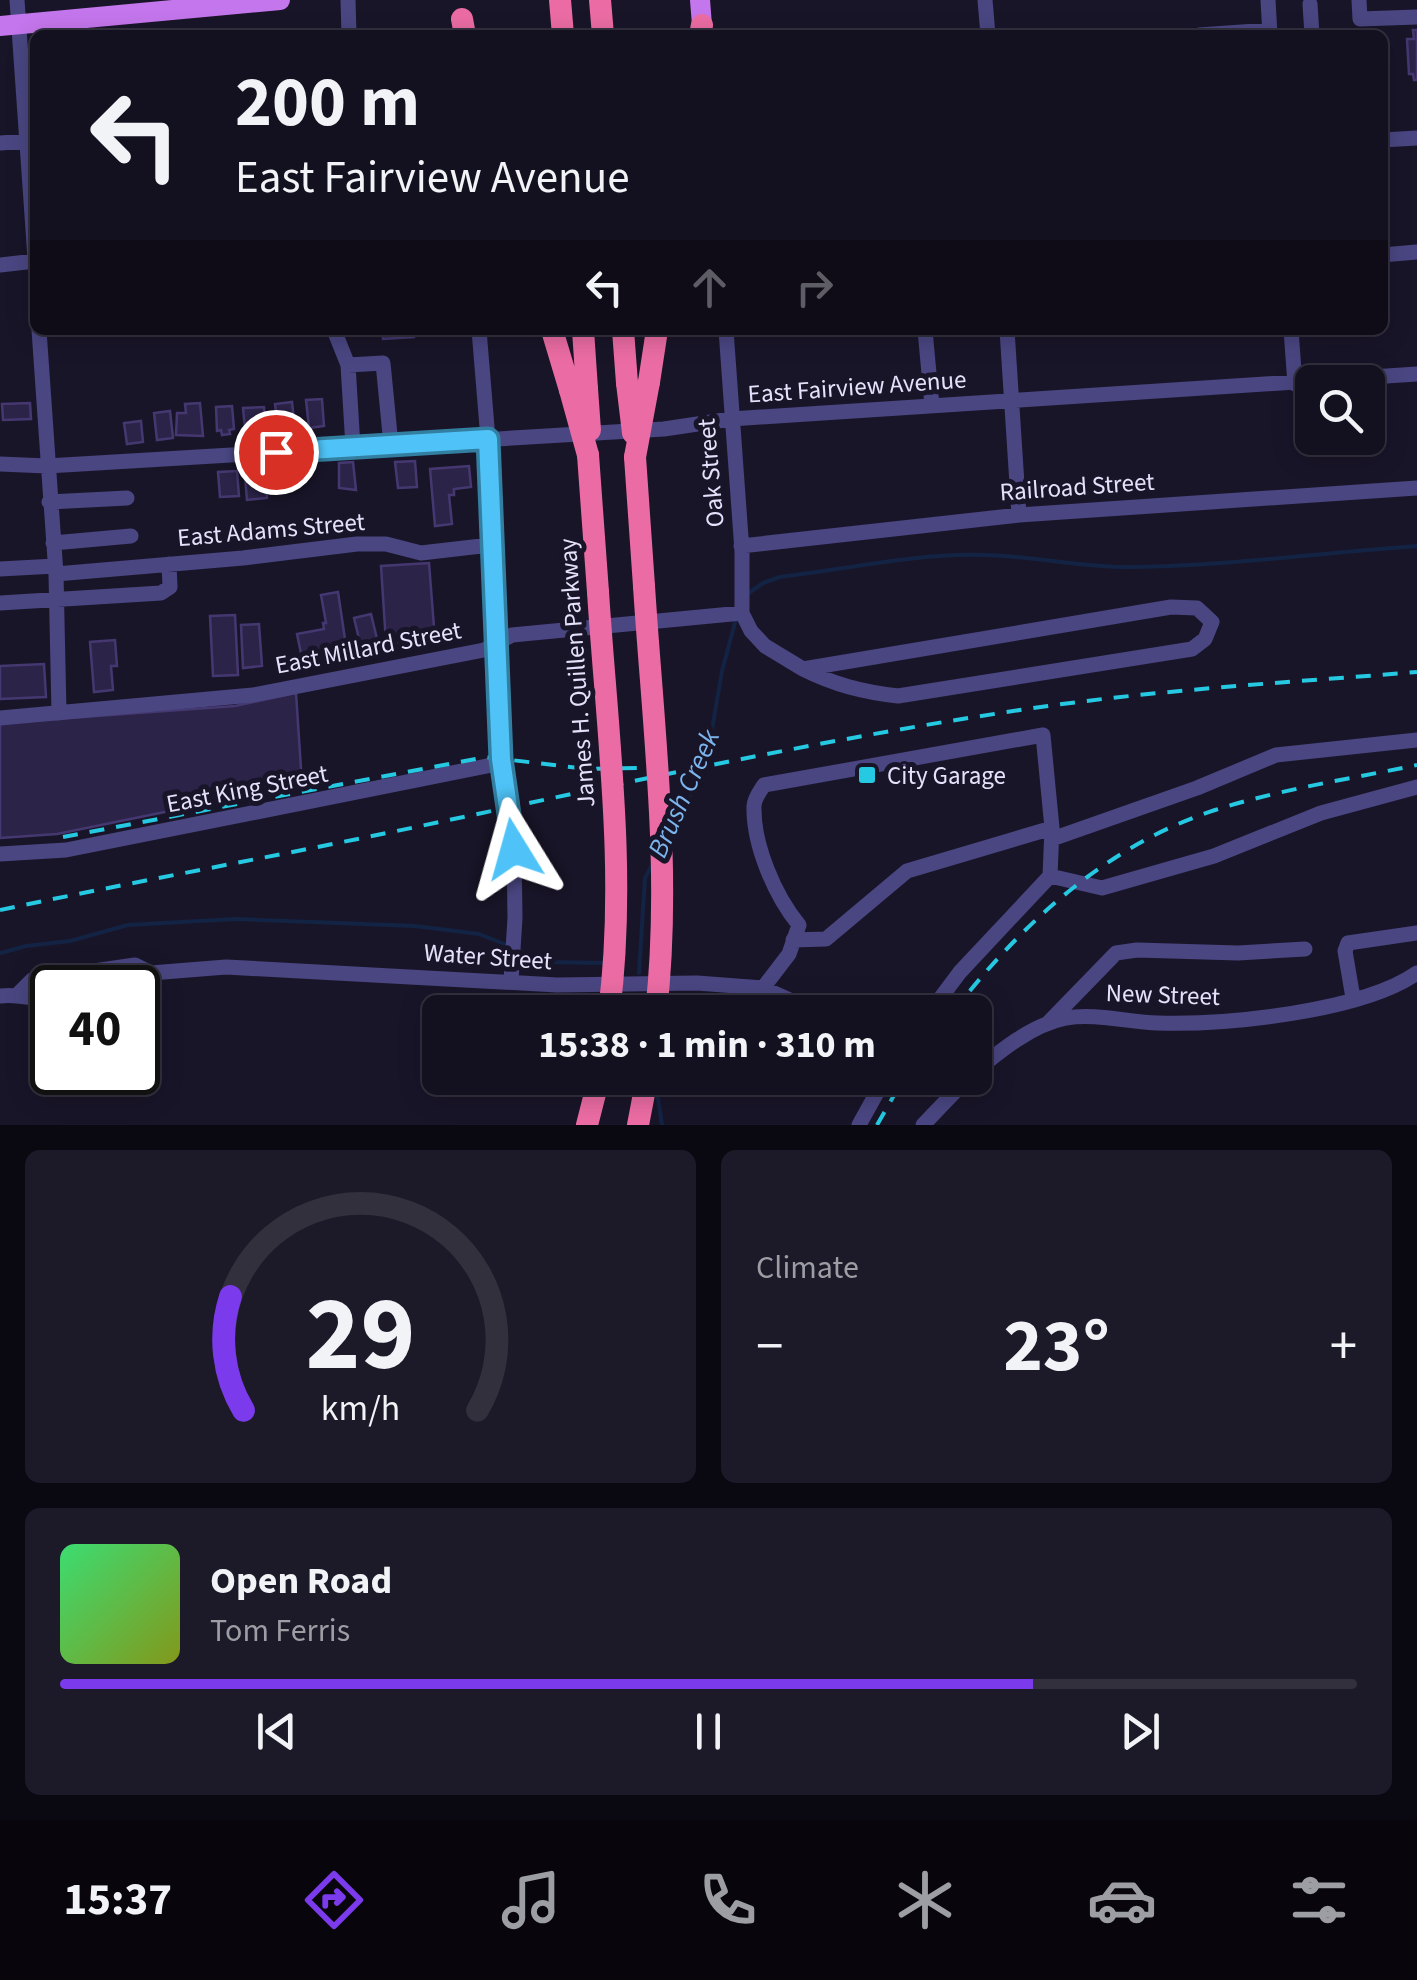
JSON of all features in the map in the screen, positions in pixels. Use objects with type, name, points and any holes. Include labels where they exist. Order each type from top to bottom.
[{"type":"highway","points":[[554,335],[579,389]]},
{"type":"highway","name":"James H. Quillen Parkway","points":[[583,335],[579,389],[589,465],[616,868],[616,940],[611,995]]},
{"type":"highway","points":[[624,335],[638,382],[636,465],[660,840],[657,995]]},
{"type":"highway","points":[[638,382],[655,335]]},
{"type":"highway","points":[[588,1125],[595,1095]]},
{"type":"highway","points":[[638,1125],[643,1095]]},
{"type":"main road","points":[[10,25],[280,0]]},
{"type":"main road","points":[[700,0],[702,30]]},
{"type":"street","points":[[0,143],[29,130],[10,25],[17,0]]},
{"type":"street","points":[[348,0],[349,30]]},
{"type":"street","points":[[986,0],[988,30]]},
{"type":"street","points":[[1268,0],[1270,30]]},
{"type":"street","points":[[1358,0],[1360,27],[1410,18],[1402,0]]},
{"type":"street","points":[[1310,4],[1312,30]]},
{"type":"street","points":[[1388,140],[1417,138]]},
{"type":"street","points":[[1388,254],[1417,252]]},
{"type":"street","points":[[0,265],[30,260]]},
{"type":"street","points":[[39,335],[55,570],[59,713]]},
{"type":"street","points":[[336,335],[348,365],[352,447]]},
{"type":"street","points":[[479,335],[488,439],[502,763],[514,849],[512,972]]},
{"type":"street","name":"Oak Street","points":[[726,335],[742,613]]},
{"type":"street","points":[[925,335],[932,406]]},
{"type":"street","points":[[1007,335],[1019,515]]},
{"type":"street","points":[[1291,335],[1295,384]]},
{"type":"street","points":[[348,365],[382,362],[391,445]]},
{"type":"street","name":"East Fairview Avenue","points":[[1385,377],[1417,374]]},
{"type":"street","name":"East Fairview Avenue","points":[[0,464],[47,466],[391,445],[664,428],[730,419],[1295,384]]},
{"type":"street","name":"Railroad Street","points":[[741,546],[1019,515],[1417,488]]},
{"type":"street","points":[[49,502],[126,498]]},
{"type":"street","points":[[53,543],[131,536]]},
{"type":"street","name":"East Adams Street","points":[[0,569],[169,564],[357,544],[386,544],[421,553],[490,545]]},
{"type":"street","points":[[0,602],[161,594],[170,587],[169,564]]},
{"type":"street","points":[[742,613],[765,646],[803,669],[860,692],[898,696],[1192,649],[1205,638],[1212,622],[1197,608],[1170,607],[803,669]]},
{"type":"street","name":"East Millard Street","points":[[0,718],[253,695],[484,650],[512,634],[742,613]]},
{"type":"street","points":[[762,988],[789,954],[799,925],[784,906],[765,867],[754,804],[764,784],[1043,736],[1052,834],[1050,876],[943,995]]},
{"type":"street","points":[[793,940],[826,938],[907,871],[1052,834],[1197,788],[1276,754],[1417,740]]},
{"type":"street","name":"East King Street","points":[[0,854],[66,850],[502,763]]},
{"type":"street","points":[[1050,876],[1102,888],[1214,856],[1321,813],[1417,787]]},
{"type":"street","points":[[1353,998],[1345,951],[1348,943],[1417,933]]},
{"type":"street","points":[[1048,1023],[1116,953],[1305,949]]},
{"type":"street","name":"Water Street","points":[[160,972],[226,967],[512,972],[604,986],[698,983],[762,988],[778,995]]},
{"type":"street","name":"New Street","points":[[992,1058],[1048,1023],[1084,1016],[1210,1024],[1293,1013],[1386,990],[1417,972]]},
{"type":"street","name":"Water Street","points":[[19,993],[30,982]]},
{"type":"street","name":"Water Street","points":[[0,996],[19,993],[30,998]]},
{"type":"street","points":[[859,1125],[875,1095]]},
{"type":"street","points":[[923,1125],[952,1095]]},
{"type":"building","points":[[1413,30],[1417,30],[1417,80],[1409,74],[1407,39],[1414,39]]},
{"type":"building","points":[[383,335],[414,335],[414,337],[383,339]]},
{"type":"building","points":[[322,399],[324,426],[309,428],[306,400]]},
{"type":"building","points":[[292,402],[295,429],[278,431],[275,404]]},
{"type":"building","points":[[30,403],[31,419],[3,420],[2,404]]},
{"type":"building","points":[[200,403],[203,436],[176,435],[177,413],[186,413],[185,404]]},
{"type":"building","points":[[232,406],[234,429],[222,435],[221,430],[217,431],[216,407]]},
{"type":"building","points":[[264,407],[265,428],[245,429],[243,408]]},
{"type":"building","points":[[170,411],[173,438],[157,440],[154,413]]},
{"type":"building","points":[[141,421],[143,442],[127,444],[124,423]]},
{"type":"building","points":[[415,461],[417,487],[398,488],[395,462]]},
{"type":"building","points":[[353,462],[356,490],[339,488],[339,463]]},
{"type":"building","points":[[469,466],[471,487],[454,489],[454,495],[449,495],[452,524],[435,526],[430,469]]},
{"type":"building","points":[[237,471],[239,496],[220,497],[218,472]]},
{"type":"building","points":[[265,474],[267,498],[247,500],[245,476]]},
{"type":"building","points":[[429,563],[435,640],[386,643],[381,566]]},
{"type":"building","points":[[338,592],[348,659],[303,663],[297,634],[324,629],[321,595]]},
{"type":"building","points":[[371,614],[378,643],[361,647],[354,618]]},
{"type":"building","points":[[235,615],[238,675],[213,676],[210,616]]},
{"type":"building","points":[[259,624],[262,666],[243,668],[241,625]]},
{"type":"building","points":[[115,640],[117,666],[111,666],[113,690],[94,692],[90,642]]},
{"type":"building","points":[[44,664],[46,697],[0,699],[0,666]]},
{"type":"building","points":[[296,693],[302,784],[57,834],[0,838],[0,723],[235,706]]},
{"type":"waterway","name":"Brush Creek","points":[[749,593],[780,577],[933,556],[1002,556],[1128,567],[1417,546]]},
{"type":"waterway","name":"Brush Creek","points":[[670,833],[694,788],[709,747],[736,619]]},
{"type":"waterway","name":"Brush Creek","points":[[639,973],[645,878],[651,867]]},
{"type":"waterway","name":"Brush Creek","points":[[1,953],[70,941],[128,925],[235,919],[415,926],[479,934],[507,945]]},
{"type":"waterway","name":"Brush Creek","points":[[516,949],[546,962],[604,963]]},
{"type":"waterway","points":[[658,1095],[662,1125]]},
{"type":"railway","points":[[0,910],[889,731],[1140,695],[1417,672]]},
{"type":"railway","points":[[63,837],[486,757],[587,769],[642,768]]},
{"type":"railway","points":[[966,995],[1037,919],[1069,891],[1138,844],[1215,810],[1290,790],[1417,765]]},
{"type":"railway","points":[[877,1125],[894,1095]]},
{"type":"place","name":"City Garage","points":[[867,775]]},
{"type":"route","points":[[276,452],[488,439],[501,759],[514,849]]}]
